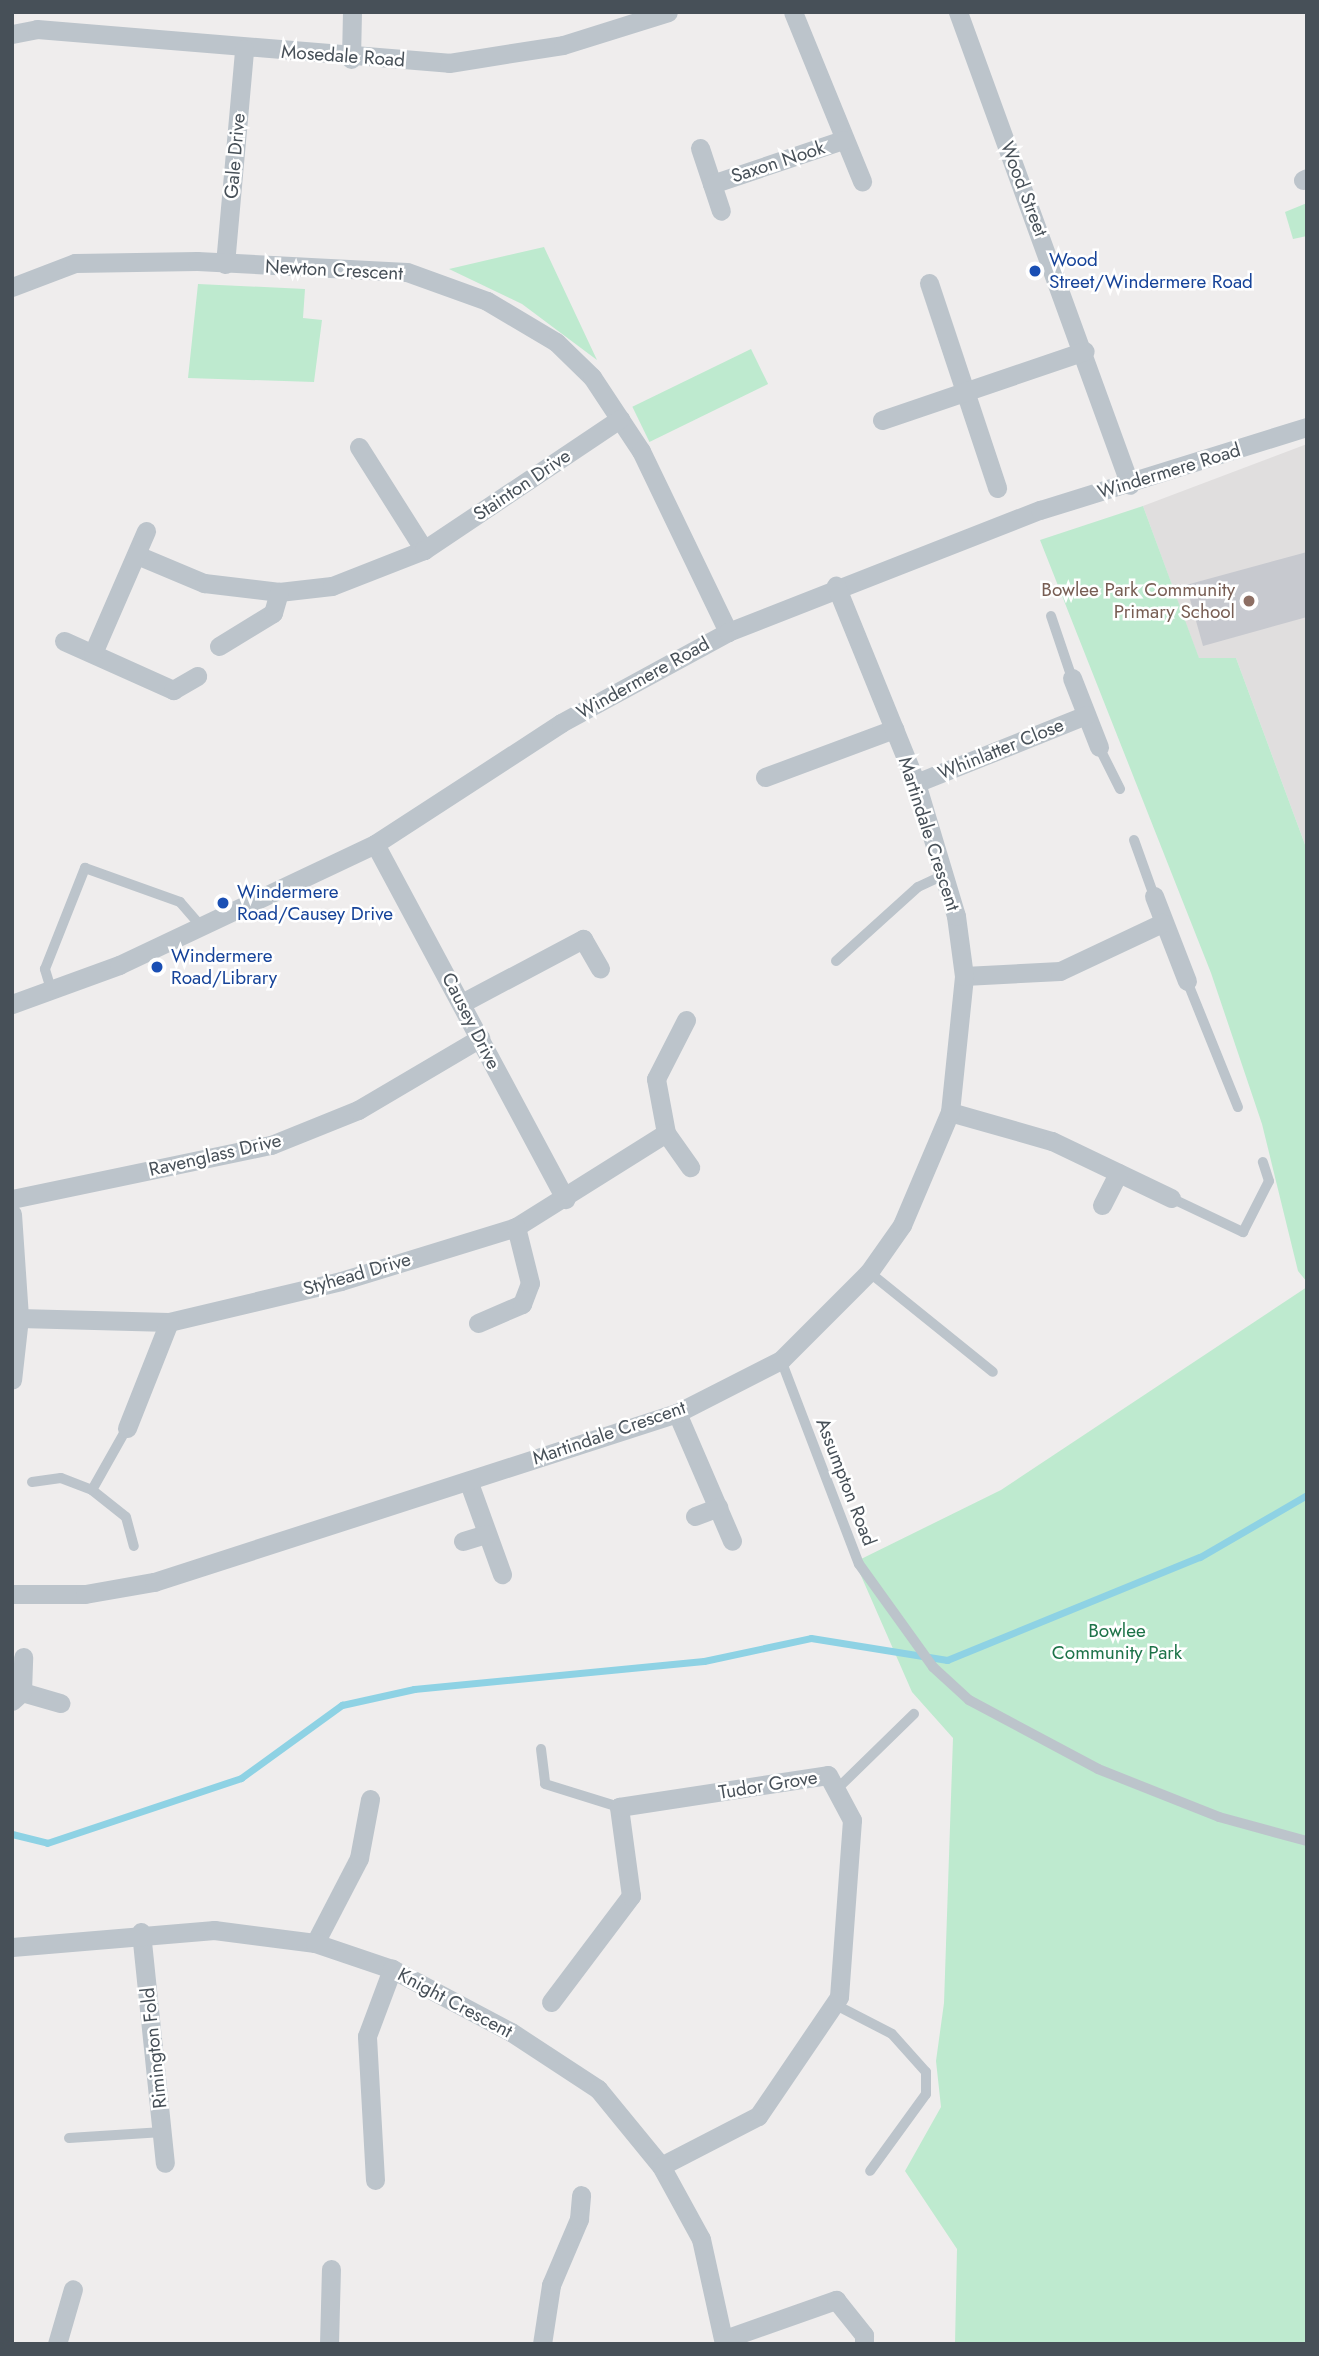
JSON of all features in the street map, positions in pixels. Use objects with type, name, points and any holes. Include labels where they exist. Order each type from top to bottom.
[{"type":"street","points":[[351,59],[352,12]]},
{"type":"street","name":"Mosedale Road","points":[[12,34],[37,30],[351,59],[449,63],[563,45],[668,12]]},
{"type":"street","name":"Saxon Nook","points":[[793,12],[862,181]]},
{"type":"street","name":"Wood Street","points":[[958,12],[1085,351],[1130,485]]},
{"type":"street","name":"Gale Drive","points":[[225,264],[244,49]]},
{"type":"street","name":"Saxon Nook","points":[[712,184],[843,140]]},
{"type":"street","name":"Saxon Nook","points":[[700,148],[721,211]]},
{"type":"street","name":"Newton Crescent","points":[[12,287],[75,263],[225,264],[407,272],[487,301],[556,342],[592,377],[620,419],[728,632]]},
{"type":"street","points":[[929,283],[968,386],[997,488]]},
{"type":"street","points":[[882,420],[968,386],[1085,351]]},
{"type":"street","name":"Stainton Drive","points":[[137,555],[204,583],[279,592],[332,586],[424,550],[620,419]]},
{"type":"street","name":"Windermere Road","points":[[12,1004],[202,927],[375,844],[561,723],[728,632],[836,586],[1040,510],[1130,485],[1307,427]]},
{"type":"street","points":[[359,447],[424,550]]},
{"type":"street","points":[[93,653],[146,531]]},
{"type":"street","name":"Martindale Crescent","points":[[12,1594],[85,1594],[154,1582],[469,1483],[677,1413],[781,1360],[869,1272],[908,1214],[950,1112],[964,976],[945,875],[916,783],[836,586]]},
{"type":"street","points":[[219,646],[273,613],[279,592]]},
{"type":"street","points":[[64,640],[173,690],[197,676]]},
{"type":"street","name":"Whinlatter Close","points":[[1072,678],[1100,747]]},
{"type":"street","name":"Whinlatter Close","points":[[916,783],[1086,715]]},
{"type":"street","points":[[765,777],[894,729]]},
{"type":"street","name":"Causey Drive","points":[[375,844],[565,1199]]},
{"type":"street","points":[[1154,896],[1186,981]]},
{"type":"street","points":[[964,976],[1060,971],[1162,923]]},
{"type":"street","points":[[462,1003],[583,939],[600,968]]},
{"type":"street","points":[[685,1020],[656,1079],[666,1133],[690,1167]]},
{"type":"street","name":"Ravenglass Drive","points":[[12,1199],[271,1145],[358,1110],[480,1038]]},
{"type":"street","points":[[950,1112],[1052,1142],[1171,1198]]},
{"type":"street","name":"Styhead Drive","points":[[19,1318],[169,1321],[341,1281],[516,1227],[565,1199],[666,1133]]},
{"type":"street","points":[[1102,1205],[1118,1173]]},
{"type":"street","points":[[12,1214],[19,1318],[12,1380]]},
{"type":"street","points":[[478,1323],[522,1304],[530,1283],[516,1227]]},
{"type":"street","points":[[127,1428],[169,1321]]},
{"type":"street","points":[[677,1413],[732,1541]]},
{"type":"street","points":[[469,1483],[502,1574]]},
{"type":"street","points":[[695,1516],[718,1507]]},
{"type":"street","points":[[463,1541],[486,1534]]},
{"type":"street","points":[[23,1657],[17,1696],[61,1703]]},
{"type":"street","name":"Tudor Grove","points":[[620,1807],[828,1775],[852,1820],[834,2004],[758,2116],[661,2166]]},
{"type":"street","points":[[315,1943],[359,1858],[370,1799]]},
{"type":"street","points":[[551,2002],[631,1896],[620,1807]]},
{"type":"street","name":"Knight Crescent","points":[[12,1947],[141,1932],[214,1930],[315,1943],[392,1969],[511,2032],[598,2090],[661,2166],[701,2239],[724,2341]]},
{"type":"street","name":"Rimington Fold","points":[[141,1932],[165,2164]]},
{"type":"street","points":[[375,2180],[367,2036],[392,1969]]},
{"type":"street","points":[[542,2344],[551,2285],[579,2219],[581,2195]]},
{"type":"street","points":[[329,2344],[331,2269]]},
{"type":"street","points":[[57,2344],[73,2289]]},
{"type":"street","points":[[724,2341],[836,2300],[864,2334],[864,2344]]},
{"type":"lane","points":[[1051,616],[1072,678]]},
{"type":"lane","points":[[1100,747],[1120,789]]},
{"type":"lane","points":[[1134,840],[1154,896]]},
{"type":"lane","points":[[51,989],[45,969],[85,868],[180,902],[202,927]]},
{"type":"lane","points":[[836,961],[918,887],[945,875]]},
{"type":"lane","points":[[1186,981],[1238,1107]]},
{"type":"lane","points":[[1171,1198],[1243,1232],[1269,1181],[1263,1162]]},
{"type":"lane","points":[[869,1272],[993,1372]]},
{"type":"lane","name":"Assumpton Road","points":[[781,1360],[859,1564],[933,1667],[969,1700],[1098,1769],[1219,1817],[1307,1841]]},
{"type":"lane","points":[[92,1490],[127,1428]]},
{"type":"lane","points":[[32,1482],[61,1478],[92,1490],[126,1517],[134,1546]]},
{"type":"lane","points":[[836,1790],[914,1714]]},
{"type":"lane","points":[[541,1749],[545,1783],[620,1807]]},
{"type":"lane","points":[[834,2004],[892,2034],[926,2072],[926,2094],[870,2171]]},
{"type":"lane","points":[[69,2138],[163,2132]]},
{"type":"shaded area","points":[[1307,444],[1307,850],[1236,658],[1199,659],[1143,506]]},
{"type":"green space","points":[[1307,203],[1307,236],[1293,239],[1285,212]]},
{"type":"green space","points":[[544,247],[597,360],[522,304],[449,269]]},
{"type":"green space","points":[[198,284],[305,289],[303,318],[322,320],[314,382],[188,378]]},
{"type":"green space","points":[[751,349],[768,384],[649,442],[632,407]]},
{"type":"green space","points":[[1143,506],[1199,658],[1236,658],[1307,850],[1307,1282],[1298,1271],[1262,1124],[1211,973],[1040,540]]},
{"type":"green space","name":"Bowlee Community Park","points":[[1307,1287],[1307,2344],[955,2344],[957,2249],[905,2171],[941,2107],[936,2061],[944,2003],[953,1738],[912,1692],[855,1562],[1001,1490]]},
{"type":"building","name":"Bowlee Park Community Primary School","points":[[1307,552],[1307,617],[1203,646],[1186,585]]},
{"type":"waterway","points":[[12,1834],[47,1843],[241,1778],[342,1705],[414,1689],[704,1661],[811,1638],[947,1660],[1200,1557],[1307,1495]]},
{"type":"place","name":"Wood Street/Windermere Road","points":[[1035,271]]},
{"type":"place","name":"Bowlee Park Community Primary School","points":[[1249,601]]},
{"type":"place","name":"Windermere Road/Causey Drive","points":[[223,903]]},
{"type":"place","name":"Windermere Road/Library","points":[[157,967]]}]
